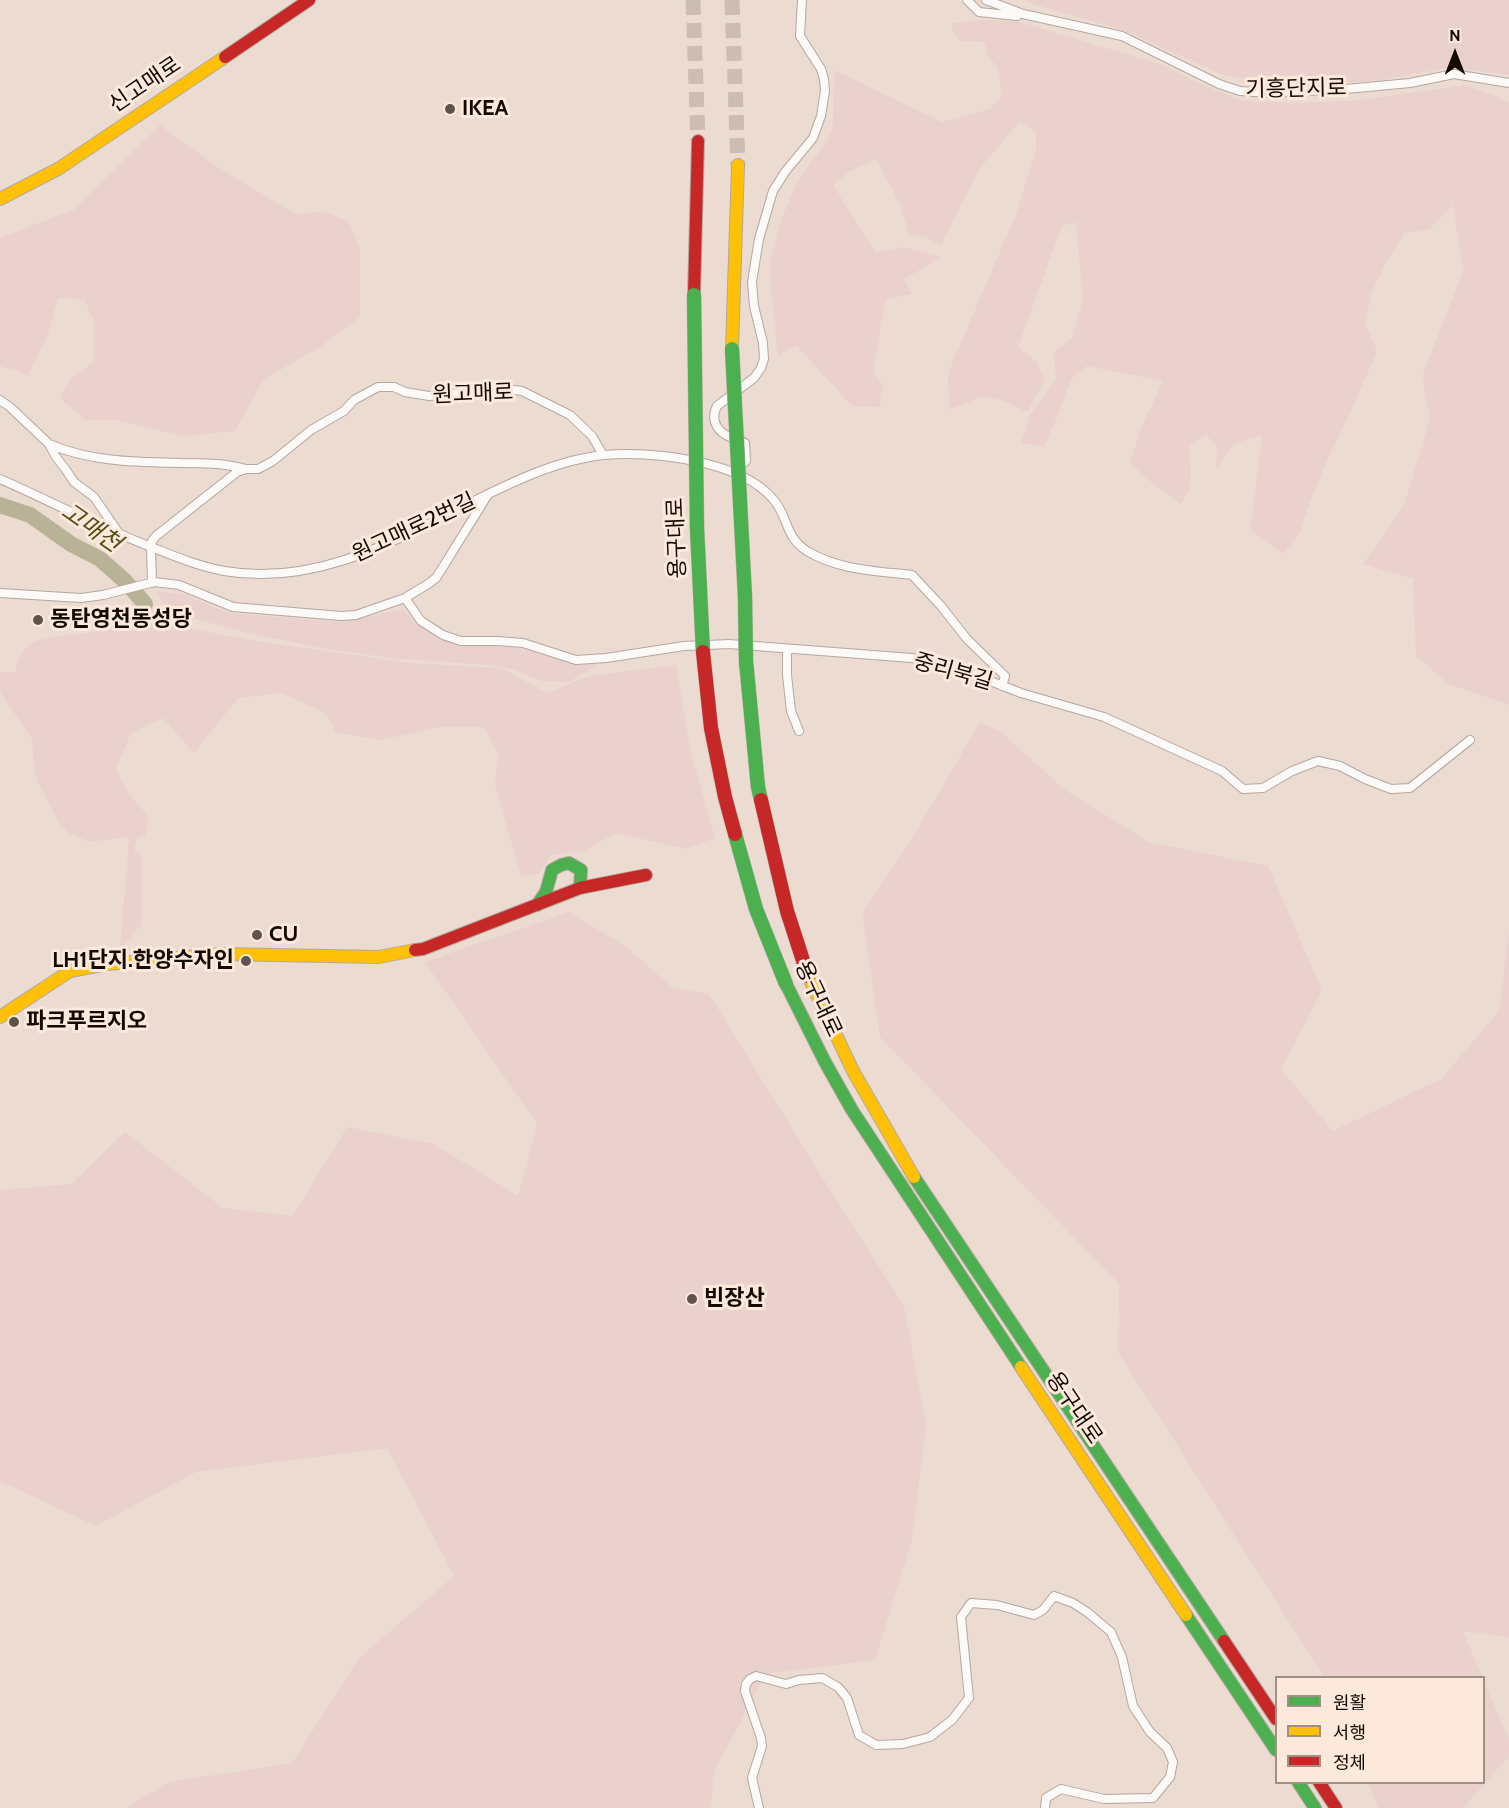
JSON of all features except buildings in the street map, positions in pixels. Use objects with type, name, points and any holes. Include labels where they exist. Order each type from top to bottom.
[{"type":"main road","name":"신고매로","points":[[0,199],[58,169],[309,0]]},
{"type":"main road","name":"용구대로","points":[[698,141],[694,295],[697,528],[701,626],[711,728],[725,797],[756,909],[786,984],[825,1062],[858,1119],[1275,1748]]},
{"type":"main road","name":"용구대로","points":[[738,165],[732,349],[745,597],[746,662],[758,787],[786,911],[808,976],[825,1018],[850,1068],[912,1177],[1275,1718]]},
{"type":"main road","points":[[537,906],[548,890],[549,874],[559,864],[569,863],[581,870],[580,888]]},
{"type":"main road","points":[[0,1017],[70,971],[106,964],[223,954],[380,957],[423,949],[580,888],[646,875]]},
{"type":"main road","points":[[1299,1784],[1315,1808]]},
{"type":"main road","points":[[1320,1784],[1336,1808]]},
{"type":"street","points":[[734,471],[746,461],[745,443],[722,432],[716,425],[714,411],[717,406],[754,378],[761,368],[764,359],[763,343],[754,306],[752,282],[759,239],[773,191],[785,172],[813,138],[819,126],[824,105],[825,91],[821,69],[800,36],[802,0]]},
{"type":"street","points":[[967,0],[979,12],[1015,16],[1023,14]]},
{"type":"street","points":[[986,0],[1023,14]]},
{"type":"street","name":"기흥단지로","points":[[1023,14],[1122,36],[1219,84],[1240,91],[1269,93],[1346,89],[1410,83],[1454,74],[1509,83]]},
{"type":"street","name":"원고매로","points":[[150,547],[156,536],[237,472],[246,469],[258,470],[273,461],[311,430],[344,411],[354,400],[378,387],[394,387],[405,392],[429,396],[507,389],[522,391],[570,415],[592,436],[603,455]]},
{"type":"street","points":[[0,400],[10,406],[49,444],[70,476],[94,497],[120,535]]},
{"type":"street","points":[[49,444],[66,451],[111,460],[217,463],[246,469]]},
{"type":"street","points":[[603,455],[630,454],[682,459],[734,471],[762,487],[775,501],[793,539],[809,552],[848,568],[912,575],[967,639],[1005,675],[1002,686]]},
{"type":"street","name":"원고매로2번길","points":[[150,547],[223,571],[284,574],[326,566],[380,548],[541,470],[603,455]]},
{"type":"street","points":[[0,479],[150,547],[149,583]]},
{"type":"street","points":[[0,593],[81,598],[149,583],[179,585],[233,607],[341,616],[356,615],[405,598],[435,578],[488,494]]},
{"type":"street","name":"중리북길","points":[[405,598],[422,621],[443,635],[461,641],[523,643],[576,660],[606,658],[684,646],[729,644],[912,658],[954,668],[1021,693],[1104,717],[1222,771],[1243,789],[1263,788],[1292,771],[1318,761],[1340,766],[1392,789],[1410,788],[1470,740]]},
{"type":"street","points":[[788,650],[787,675],[791,711],[799,731]]},
{"type":"street","points":[[759,1808],[752,1778],[762,1746],[755,1716],[745,1691],[750,1679],[756,1676],[786,1684],[799,1680],[822,1678],[838,1687],[847,1698],[859,1735],[876,1745],[903,1744],[930,1737],[952,1720],[969,1698],[961,1617],[971,1603],[997,1605],[1034,1615],[1043,1610],[1054,1596],[1073,1603],[1111,1632],[1122,1657],[1132,1706],[1150,1732],[1167,1748],[1173,1762],[1170,1777],[1153,1798],[1104,1799],[1061,1788],[1046,1798],[1045,1808]]},
{"type":"shaded area","points":[[1024,0],[1509,0],[1509,75],[1451,67],[1381,80],[1295,86],[1223,75],[1123,30]]},
{"type":"shaded area","points":[[989,20],[1016,21],[1163,65],[1240,100],[1294,103],[1352,101],[1465,85],[1509,104],[1509,705],[1449,684],[1416,656],[1413,579],[1363,564],[1404,505],[1430,419],[1422,377],[1463,271],[1453,205],[1429,230],[1405,233],[1384,266],[1372,292],[1365,322],[1377,351],[1328,458],[1299,534],[1283,554],[1250,529],[1262,435],[1233,444],[1216,469],[1218,447],[1206,435],[1189,445],[1191,473],[1189,492],[1180,504],[1130,463],[1140,431],[1163,381],[1087,366],[1071,379],[1044,446],[1021,443],[1030,415],[1056,379],[1054,352],[1072,338],[1083,299],[1076,222],[1062,226],[1018,347],[1036,361],[1045,380],[1027,412],[1002,400],[981,397],[949,410],[948,373],[1017,212],[1036,149],[1036,133],[1020,121],[980,168],[941,245],[926,237],[909,234],[899,202],[876,159],[849,172],[833,185],[876,253],[902,247],[942,257],[904,279],[912,294],[886,299],[873,372],[883,385],[880,407],[852,406],[796,345],[778,355],[770,260],[782,217],[799,179],[827,141],[833,125],[834,70],[942,122],[990,109],[1002,96],[997,67],[989,57],[984,42],[960,41],[953,32],[951,23]]},
{"type":"shaded area","points":[[160,125],[216,166],[283,207],[298,214],[323,211],[349,222],[360,250],[360,317],[320,347],[263,380],[235,431],[182,436],[115,420],[85,420],[60,398],[71,378],[94,362],[94,322],[84,299],[58,298],[48,334],[28,375],[0,366],[0,238],[75,209]]},
{"type":"shaded area","points":[[156,591],[186,595],[228,613],[328,621],[357,619],[402,609],[415,621],[446,641],[513,646],[557,659],[597,665],[569,682],[541,681],[512,669],[490,665],[391,658],[321,648],[252,634],[174,613],[162,602]]},
{"type":"shaded area","points":[[149,621],[262,642],[410,663],[501,668],[547,693],[590,676],[676,665],[690,749],[715,838],[686,849],[616,833],[584,851],[551,855],[539,874],[521,876],[494,782],[499,756],[484,727],[440,727],[381,740],[335,732],[327,714],[282,693],[238,698],[194,753],[163,718],[131,733],[116,769],[128,793],[149,817],[145,836],[138,837],[135,844],[135,852],[141,855],[141,925],[120,949],[129,837],[89,842],[69,833],[58,821],[38,782],[34,767],[32,739],[0,692],[0,672],[15,672],[24,649],[31,643],[44,638],[121,629]]},
{"type":"shaded area","points":[[980,722],[1001,732],[1065,790],[1149,842],[1268,866],[1322,990],[1281,1070],[1333,1131],[1441,1079],[1499,1011],[1509,932],[1509,1637],[1463,1631],[1482,1676],[1323,1676],[1118,1352],[1119,1284],[880,1037],[862,913],[913,837]]},
{"type":"shaded area","points":[[569,912],[625,946],[673,988],[709,994],[904,1306],[926,1424],[912,1540],[875,1660],[766,1674],[715,1769],[710,1808],[126,1808],[169,1782],[292,1763],[359,1658],[454,1576],[387,1448],[196,1472],[96,1526],[0,1481],[0,1190],[71,1184],[125,1132],[223,1208],[293,1216],[347,1127],[434,1144],[518,1196],[537,1124],[425,962]]},
{"type":"shaded area","points":[[1485,1683],[1509,1741],[1509,1756],[1485,1783]]},
{"type":"shaded area","points":[[1368,1784],[1484,1784],[1463,1808],[1378,1808]]},
{"type":"waterway","name":"고매천","points":[[0,505],[30,515],[71,544],[100,559],[125,581],[145,604]]},
{"type":"tunnel","points":[[693,0],[698,141]]},
{"type":"tunnel","points":[[732,0],[738,165]]},
{"type":"traffic: fast","points":[[694,295],[697,528],[703,652]]},
{"type":"traffic: fast","points":[[732,349],[745,597],[746,661],[761,800]]},
{"type":"traffic: fast","points":[[735,834],[756,909],[786,984]]},
{"type":"traffic: fast","points":[[537,905],[546,892],[552,870],[561,865],[569,863],[581,870],[580,888]]},
{"type":"traffic: fast","points":[[786,984],[852,1110],[1021,1367]]},
{"type":"traffic: fast","points":[[914,1177],[1224,1641]]},
{"type":"traffic: fast","points":[[1186,1615],[1275,1748]]},
{"type":"traffic: fast","points":[[1299,1784],[1315,1808]]},
{"type":"traffic: slow","points":[[0,199],[58,169],[225,57]]},
{"type":"traffic: slow","points":[[732,349],[738,165]]},
{"type":"traffic: slow","points":[[0,1017],[70,971],[107,964],[223,954],[379,957],[415,950]]},
{"type":"traffic: slow","points":[[808,976],[853,1071],[914,1177]]},
{"type":"traffic: slow","points":[[1021,1367],[1186,1615]]},
{"type":"traffic: jam","points":[[225,57],[309,0]]},
{"type":"traffic: jam","points":[[694,295],[698,141]]},
{"type":"traffic: jam","points":[[703,652],[711,728],[735,834]]},
{"type":"traffic: jam","points":[[761,800],[787,911],[808,976]]},
{"type":"traffic: jam","points":[[415,950],[423,949],[580,888],[646,875]]},
{"type":"traffic: jam","points":[[1224,1641],[1275,1718]]},
{"type":"traffic: jam","points":[[1320,1784],[1336,1808]]},
{"type":"place","name":"IKEA","points":[[450,109]]},
{"type":"place","name":"동탄영천동성당","points":[[38,620]]},
{"type":"place","name":"CU","points":[[257,935]]},
{"type":"place","name":"LH1단지.한양수자인","points":[[246,961]]},
{"type":"place","name":"파크푸르지오","points":[[14,1022]]},
{"type":"place","name":"빈장산","points":[[692,1299]]}]
